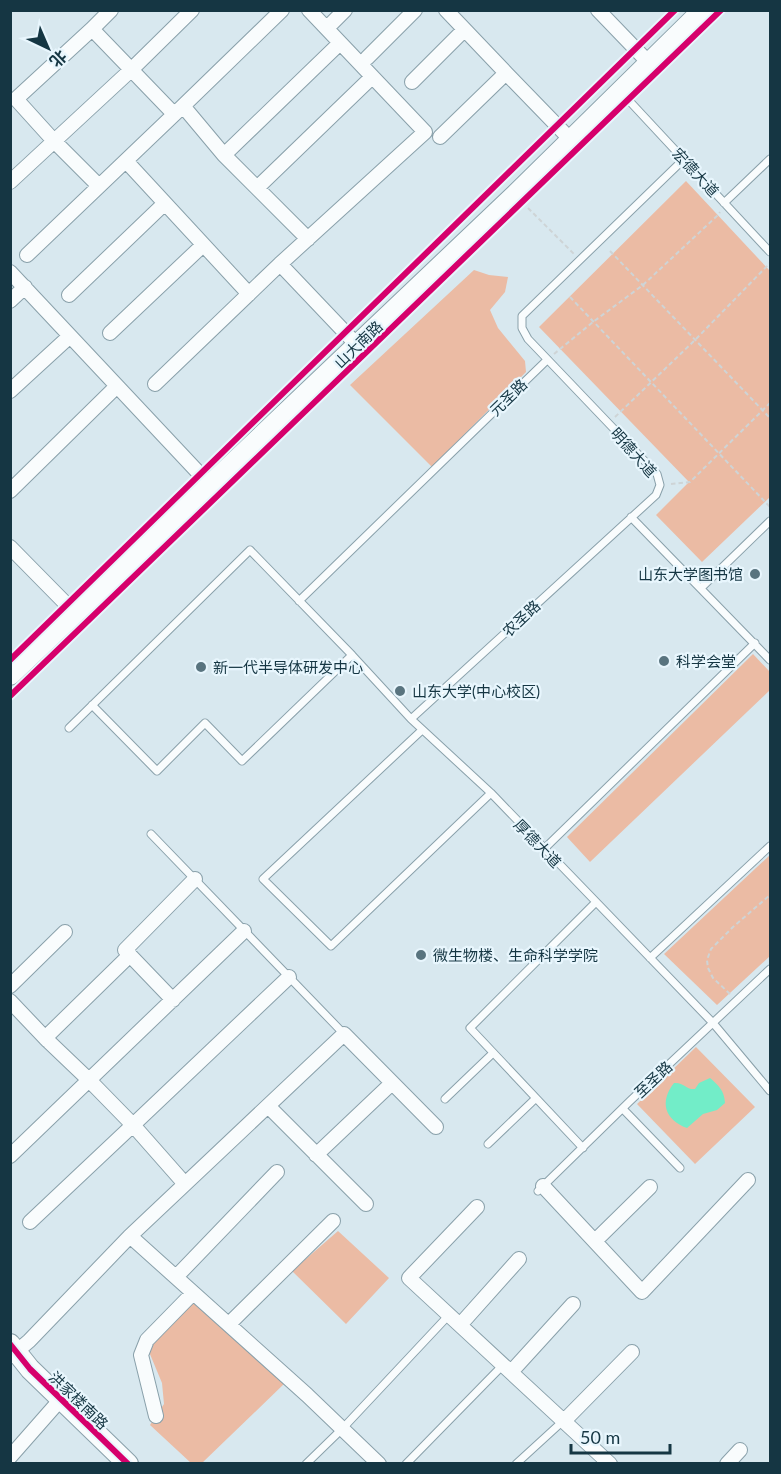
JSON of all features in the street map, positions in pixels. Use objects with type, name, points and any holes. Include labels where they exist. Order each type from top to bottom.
[{"type":"main road","name":"山大南路","points":[[10,675],[571,140],[704,10]]},
{"type":"main road","name":"洪家楼南路","points":[[12,1352],[122,1462]]},
{"type":"street","points":[[99,186],[13,101],[111,10]]},
{"type":"street","points":[[10,182],[192,10]]},
{"type":"street","points":[[27,255],[282,10]]},
{"type":"street","points":[[155,384],[280,264],[425,132],[309,10]]},
{"type":"street","points":[[331,24],[345,10]]},
{"type":"street","points":[[367,58],[415,10]]},
{"type":"street","points":[[446,10],[571,140]]},
{"type":"street","points":[[598,10],[650,64]]},
{"type":"street","points":[[92,29],[178,110],[308,239]]},
{"type":"street","points":[[412,82],[464,30]]},
{"type":"street","points":[[224,155],[340,44]]},
{"type":"street","points":[[440,137],[506,73]]},
{"type":"street","points":[[257,188],[372,77]]},
{"type":"street","points":[[126,160],[249,294]]},
{"type":"street","points":[[69,295],[165,203]]},
{"type":"street","points":[[110,333],[203,244]]},
{"type":"street","points":[[280,264],[357,345]]},
{"type":"street","points":[[10,272],[210,485]]},
{"type":"street","points":[[10,301],[25,287]]},
{"type":"street","points":[[10,392],[70,336]]},
{"type":"street","points":[[10,491],[117,386]]},
{"type":"street","points":[[10,547],[75,613]]},
{"type":"street","points":[[173,1000],[125,950],[195,879]]},
{"type":"street","points":[[10,1156],[244,931]]},
{"type":"street","points":[[10,986],[64,932]]},
{"type":"street","points":[[48,1041],[45,1038],[130,955]]},
{"type":"street","points":[[30,1222],[289,977]]},
{"type":"street","points":[[10,1001],[133,1125],[185,1184]]},
{"type":"street","points":[[12,1352],[29,1341],[130,1236],[344,1034],[436,1127]]},
{"type":"street","points":[[316,1155],[392,1083]]},
{"type":"street","points":[[268,1106],[366,1204]]},
{"type":"street","points":[[176,1277],[277,1172]]},
{"type":"street","points":[[541,1188],[595,1241],[642,1292],[748,1180]]},
{"type":"street","points":[[595,1241],[650,1187]]},
{"type":"street","points":[[477,1207],[409,1278],[610,1464]]},
{"type":"street","points":[[229,1324],[333,1221]]},
{"type":"street","points":[[130,1236],[307,1395],[379,1464]]},
{"type":"street","points":[[460,1325],[519,1259]]},
{"type":"street","points":[[156,1416],[141,1355],[147,1340],[193,1293]]},
{"type":"street","points":[[507,1369],[573,1304]]},
{"type":"street","points":[[564,1421],[632,1352]]},
{"type":"street","points":[[10,1457],[61,1399]]},
{"type":"street","points":[[727,1464],[740,1450]]},
{"type":"lane","name":"宏德大道","points":[[621,92],[771,252]]},
{"type":"lane","points":[[580,260],[684,159]]},
{"type":"lane","points":[[724,203],[771,159]]},
{"type":"lane","name":"明德大道","points":[[580,260],[522,316],[522,328],[528,339],[547,360],[657,474],[660,485],[656,495],[630,517]]},
{"type":"lane","name":"元圣路","points":[[299,601],[547,360]]},
{"type":"lane","points":[[630,517],[771,660]]},
{"type":"lane","name":"农圣路","points":[[411,719],[630,517]]},
{"type":"lane","points":[[700,588],[771,521]]},
{"type":"lane","name":"厚德大道","points":[[92,705],[250,550],[411,719],[490,793],[713,1023],[771,1091]]},
{"type":"lane","points":[[544,849],[755,644]]},
{"type":"lane","points":[[69,728],[92,705],[157,771],[206,723],[242,761],[352,656]]},
{"type":"lane","points":[[422,730],[263,879],[331,946],[490,793]]},
{"type":"lane","points":[[151,834],[344,1034]]},
{"type":"lane","points":[[650,958],[771,846]]},
{"type":"lane","points":[[583,1148],[470,1028],[596,902]]},
{"type":"lane","name":"至圣路","points":[[541,1188],[771,969]]},
{"type":"lane","points":[[445,1100],[493,1053]]},
{"type":"lane","points":[[488,1144],[535,1099]]},
{"type":"lane","points":[[623,1109],[680,1168]]},
{"type":"lane","points":[[306,1464],[449,1315]]},
{"type":"lane","points":[[406,1464],[507,1369]]},
{"type":"lane","points":[[516,1464],[564,1421]]},
{"type":"path","points":[[547,360],[643,285],[718,215],[724,203]]},
{"type":"path","points":[[528,208],[580,260]]},
{"type":"path","points":[[610,251],[771,418]]},
{"type":"path","points":[[608,423],[771,263]]},
{"type":"path","points":[[570,297],[771,507]]},
{"type":"path","points":[[660,485],[690,482],[771,403]]},
{"type":"path","points":[[730,994],[713,978],[708,968],[707,960],[711,949],[771,895]]},
{"type":"shaded area","points":[[686,181],[770,271],[770,497],[702,562],[656,515],[689,482],[539,327]]},
{"type":"shaded area","points":[[474,270],[489,275],[508,277],[505,292],[490,310],[498,328],[525,361],[526,372],[432,467],[350,385]]},
{"type":"shaded area","points":[[753,654],[770,672],[770,690],[590,862],[567,837]]},
{"type":"shaded area","points":[[770,855],[770,956],[717,1005],[664,954]]},
{"type":"shaded area","points":[[696,1047],[755,1107],[695,1164],[637,1104]]},
{"type":"shaded area","points":[[710,1078],[724,1095],[725,1103],[717,1110],[703,1114],[687,1128],[680,1125],[667,1110],[669,1090],[674,1083],[695,1089],[699,1083]]},
{"type":"shaded area","points":[[338,1231],[389,1278],[346,1324],[292,1271]]},
{"type":"shaded area","points":[[196,1301],[285,1383],[202,1463],[191,1463],[150,1425],[164,1404],[162,1383],[147,1347]]},
{"type":"cycle path","points":[[10,660],[675,10]]},
{"type":"cycle path","points":[[10,696],[721,10]]},
{"type":"cycle path","points":[[10,1344],[30,1369],[128,1464]]},
{"type":"place","name":"山东大学图书馆","points":[[755,574]]},
{"type":"place","name":"科学会堂","points":[[664,661]]},
{"type":"place","name":"新一代半导体研发中心","points":[[201,667]]},
{"type":"place","name":"山东大学(中心校区)","points":[[400,691]]},
{"type":"place","name":"微生物楼、生命科学学院","points":[[421,955]]}]
